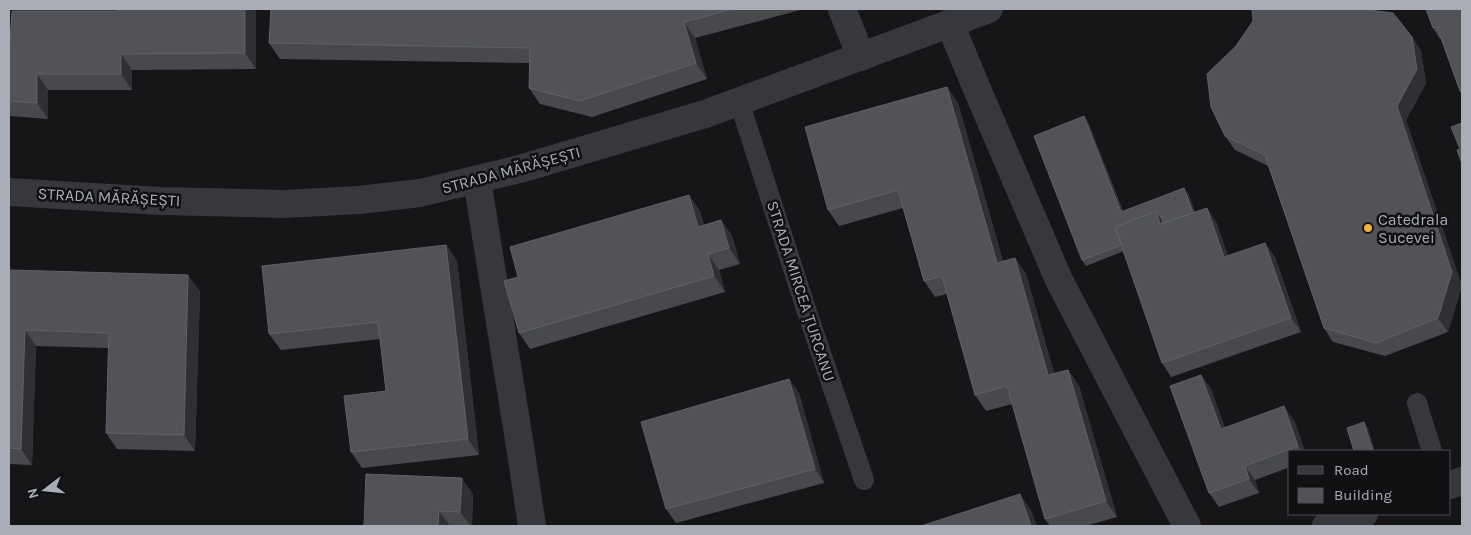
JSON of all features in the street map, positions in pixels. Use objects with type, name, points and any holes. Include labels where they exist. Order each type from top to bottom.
[{"type":"street","points":[[842,9],[861,57]]},
{"type":"street","name":"STRADA MĂRĂȘEȘTI","points":[[9,192],[161,201],[286,204],[359,200],[420,192],[477,180],[562,158],[705,114],[989,9]]},
{"type":"street","points":[[950,24],[1059,280],[1187,526]]},
{"type":"street","points":[[477,180],[532,526]]},
{"type":"street","points":[[1326,526],[1361,515]]},
{"type":"lane","name":"STRADA MIRCEA ȚURCANU","points":[[739,101],[806,309],[864,480]]},
{"type":"lane","points":[[1417,403],[1432,450]]},
{"type":"building","points":[[116,9],[245,9],[245,53],[121,54],[121,74],[37,74],[37,103],[9,101],[9,43],[12,11],[116,11]]},
{"type":"building","points":[[271,9],[733,9],[684,22],[696,63],[580,101],[529,88],[530,48],[269,43]]},
{"type":"building","name":"Catedrala Sucevei","points":[[1252,9],[1362,9],[1393,13],[1412,37],[1417,69],[1397,106],[1452,272],[1438,318],[1376,343],[1324,328],[1265,155],[1225,136],[1211,107],[1207,74],[1236,46],[1253,21]]},
{"type":"building","points":[[1426,9],[1462,9],[1462,90],[1460,91],[1437,27],[1433,28]]},
{"type":"building","points":[[947,87],[997,263],[1015,258],[1048,375],[1068,370],[1106,501],[1045,519],[1007,386],[975,395],[942,276],[924,281],[898,190],[828,210],[805,127]]},
{"type":"building","points":[[1084,116],[1121,212],[1184,188],[1193,213],[1163,223],[1156,211],[1115,227],[1122,245],[1082,260],[1034,136]]},
{"type":"building","points":[[1462,123],[1462,164],[1457,150],[1460,149],[1451,127]]},
{"type":"building","points":[[689,195],[698,227],[721,220],[729,248],[708,254],[714,276],[519,333],[504,281],[518,277],[510,247]]},
{"type":"building","points":[[1207,208],[1224,257],[1265,243],[1291,318],[1162,363],[1115,227],[1156,211],[1160,224]]},
{"type":"building","points":[[446,245],[468,439],[351,452],[344,396],[386,391],[378,322],[269,334],[262,266]]},
{"type":"building","points":[[9,270],[188,275],[184,435],[106,433],[109,333],[25,330],[21,449],[9,448]]},
{"type":"building","points":[[1201,375],[1221,429],[1284,406],[1298,446],[1245,466],[1249,479],[1209,493],[1170,386]]},
{"type":"building","points":[[789,379],[815,469],[666,509],[641,422]]},
{"type":"building","points":[[1364,422],[1373,450],[1354,450],[1347,428]]},
{"type":"building","points":[[366,474],[462,478],[460,512],[439,511],[438,526],[364,526]]},
{"type":"building","points":[[1020,494],[1031,526],[921,526]]},
{"type":"place","name":"Catedrala Sucevei","points":[[1368,228]]}]
